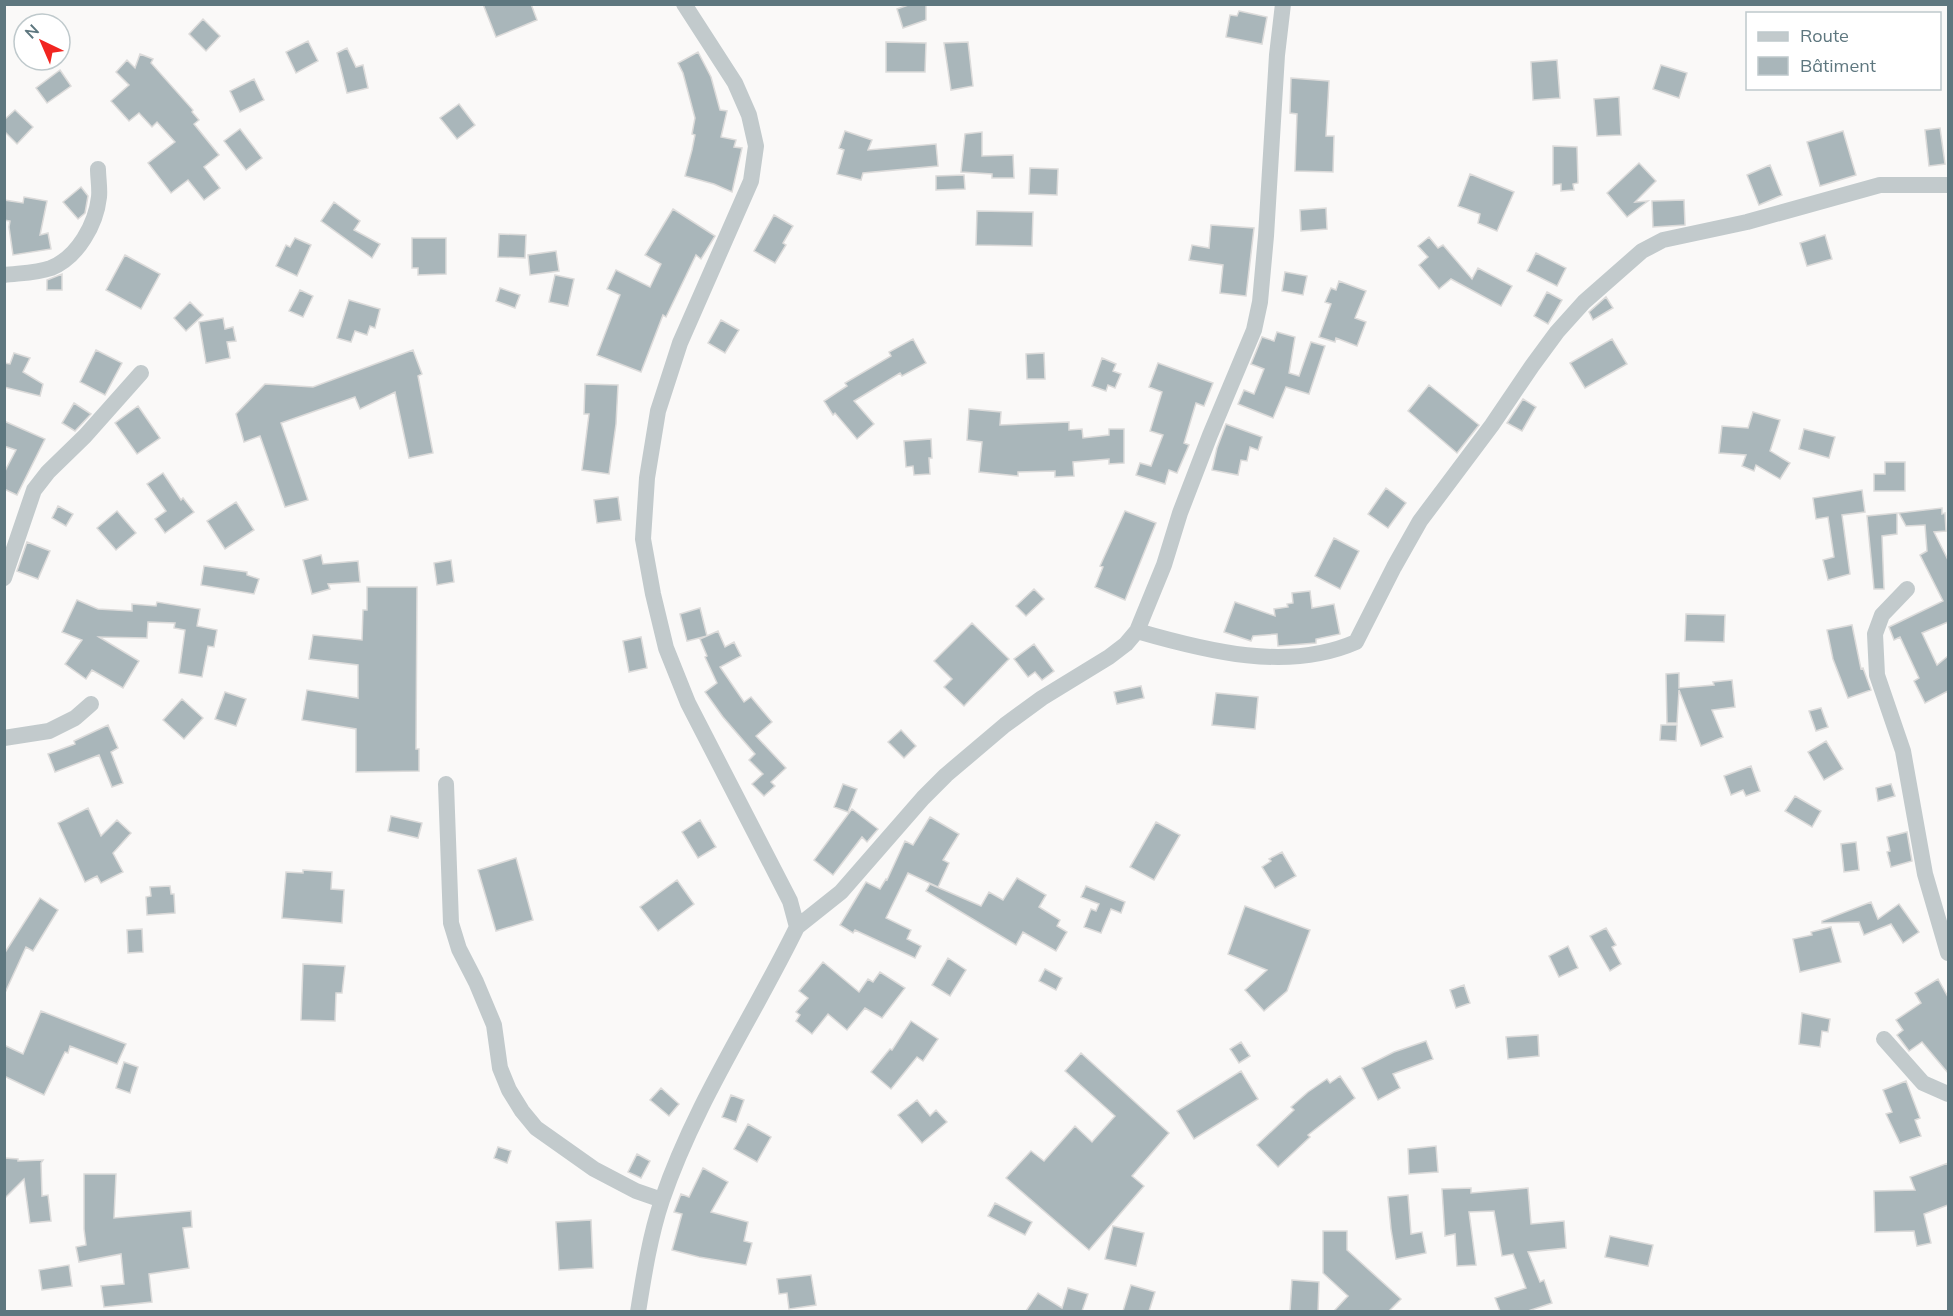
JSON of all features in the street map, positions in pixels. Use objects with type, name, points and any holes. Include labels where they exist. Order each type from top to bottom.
[{"type":"street","points":[[684,4],[735,83],[749,115],[756,146],[751,181],[680,343],[658,411],[647,478],[643,539],[666,648],[688,703],[790,901],[797,927]]},
{"type":"street","points":[[638,1311],[651,1237],[662,1200],[691,1127],[712,1082],[774,975],[797,927],[841,892],[946,775],[1005,725],[1042,698],[1109,657],[1126,644],[1137,631],[1164,565],[1180,513],[1210,435],[1254,330],[1260,302],[1266,236],[1277,54],[1283,4]]},
{"type":"street","points":[[4,275],[50,268],[64,260],[79,245],[92,224],[99,196],[98,169]]},
{"type":"street","points":[[1137,631],[1208,649],[1272,658],[1342,648],[1356,642],[1420,520],[1532,366],[1557,332],[1584,302],[1642,251],[1663,240],[1747,222],[1880,185],[1948,185]]},
{"type":"street","points":[[4,578],[34,490],[48,472],[85,436],[141,373]]},
{"type":"street","points":[[1907,589],[1882,615],[1875,634],[1877,675],[1903,751],[1925,874],[1948,953]]},
{"type":"street","points":[[4,738],[49,730],[75,718],[92,704]]},
{"type":"street","points":[[446,784],[451,923],[459,949],[494,1025],[500,1068],[509,1090],[522,1112],[536,1128],[594,1169],[636,1191],[662,1200]]},
{"type":"street","points":[[1884,1039],[1923,1083],[1948,1094]]},
{"type":"building","points":[[483,4],[531,4],[537,20],[496,37]]},
{"type":"building","points":[[911,4],[926,4],[926,20],[903,28],[897,9]]},
{"type":"building","points":[[1239,11],[1267,17],[1262,44],[1226,37],[1230,15],[1237,16]]},
{"type":"building","points":[[203,19],[220,36],[206,51],[189,34]]},
{"type":"building","points":[[308,41],[318,61],[296,73],[286,52]]},
{"type":"building","points":[[886,42],[926,43],[925,72],[886,72]]},
{"type":"building","points":[[968,42],[973,86],[951,90],[944,43]]},
{"type":"building","points":[[347,48],[356,67],[363,65],[368,88],[347,93],[337,53]]},
{"type":"building","points":[[698,52],[711,77],[720,110],[727,111],[721,137],[736,140],[734,147],[742,148],[732,192],[685,176],[695,135],[692,134],[695,118],[683,73],[678,63]]},
{"type":"building","points":[[140,54],[153,59],[151,63],[193,110],[192,112],[199,120],[194,124],[219,155],[204,167],[220,188],[204,200],[188,180],[171,193],[148,163],[175,142],[157,122],[152,127],[139,113],[129,121],[111,101],[129,85],[116,72],[127,60],[135,68]]},
{"type":"building","points":[[1557,60],[1560,98],[1533,100],[1531,62]]},
{"type":"building","points":[[1661,65],[1687,73],[1679,98],[1653,89]]},
{"type":"building","points":[[57,72],[61,72],[71,86],[47,103],[36,88]]},
{"type":"building","points":[[1291,78],[1329,81],[1326,136],[1334,136],[1333,172],[1295,171],[1297,114],[1290,113]]},
{"type":"building","points":[[254,79],[264,100],[240,112],[230,91]]},
{"type":"building","points":[[1619,97],[1621,135],[1597,136],[1594,99]]},
{"type":"building","points":[[459,104],[475,125],[457,139],[440,118]]},
{"type":"building","points":[[15,110],[33,127],[17,144],[4,131],[4,120]]},
{"type":"building","points":[[1940,128],[1945,164],[1929,166],[1925,130]]},
{"type":"building","points":[[240,129],[262,158],[246,170],[224,141]]},
{"type":"building","points":[[845,131],[872,140],[868,150],[936,144],[938,166],[863,173],[861,180],[837,174],[844,150],[839,148]]},
{"type":"building","points":[[1843,131],[1856,175],[1820,186],[1807,142]]},
{"type":"building","points":[[982,132],[982,156],[1013,155],[1014,178],[992,178],[992,174],[961,172],[965,134]]},
{"type":"building","points":[[1553,146],[1577,147],[1578,183],[1573,184],[1574,190],[1561,191],[1561,184],[1553,185]]},
{"type":"building","points":[[1639,163],[1656,181],[1635,202],[1648,201],[1627,217],[1607,193]]},
{"type":"building","points":[[1770,165],[1782,195],[1759,205],[1747,175]]},
{"type":"building","points":[[1030,168],[1058,169],[1057,195],[1029,194]]},
{"type":"building","points":[[1470,174],[1514,192],[1497,231],[1478,223],[1480,214],[1458,206]]},
{"type":"building","points":[[964,175],[965,189],[936,190],[936,176]]},
{"type":"building","points":[[81,187],[88,196],[85,213],[78,219],[63,202]]},
{"type":"building","points":[[24,197],[47,201],[40,235],[48,233],[51,249],[13,255],[10,221],[4,220],[4,200],[23,203]]},
{"type":"building","points":[[1684,200],[1685,225],[1653,227],[1652,201]]},
{"type":"building","points":[[334,202],[360,221],[354,230],[380,244],[372,258],[321,221]]},
{"type":"building","points":[[1326,208],[1327,229],[1301,231],[1300,210]]},
{"type":"building","points":[[673,209],[715,236],[701,259],[696,255],[666,317],[663,315],[641,372],[597,355],[620,295],[607,289],[616,270],[650,287],[661,264],[645,255]]},
{"type":"building","points":[[977,211],[1033,212],[1032,246],[976,245]]},
{"type":"building","points":[[774,215],[793,226],[783,243],[786,245],[775,263],[754,251]]},
{"type":"building","points":[[1211,225],[1254,228],[1246,296],[1220,293],[1223,265],[1189,260],[1192,245],[1209,248]]},
{"type":"building","points":[[499,234],[526,235],[525,258],[498,257]]},
{"type":"building","points":[[1825,235],[1832,259],[1807,266],[1800,243]]},
{"type":"building","points":[[1429,237],[1438,248],[1443,245],[1472,279],[1478,268],[1512,286],[1501,306],[1451,279],[1439,289],[1419,265],[1428,257],[1418,246]]},
{"type":"building","points":[[295,238],[311,245],[297,276],[276,266],[286,245],[290,247]]},
{"type":"building","points":[[412,238],[446,238],[446,274],[418,275],[418,268],[412,268]]},
{"type":"building","points":[[556,251],[559,271],[530,275],[528,255]]},
{"type":"building","points":[[1536,253],[1566,268],[1557,286],[1527,271]]},
{"type":"building","points":[[125,255],[160,274],[141,309],[106,290]]},
{"type":"building","points":[[1285,272],[1307,276],[1303,295],[1282,291]]},
{"type":"building","points":[[62,274],[62,290],[47,290],[47,280]]},
{"type":"building","points":[[555,275],[574,279],[568,306],[549,302]]},
{"type":"building","points":[[1339,281],[1366,291],[1355,318],[1366,322],[1357,346],[1336,338],[1335,342],[1319,337],[1331,304],[1325,302],[1331,288],[1336,290]]},
{"type":"building","points":[[500,288],[520,295],[515,308],[496,301]]},
{"type":"building","points":[[300,290],[313,296],[303,317],[289,311]]},
{"type":"building","points":[[1547,292],[1562,300],[1548,324],[1534,316]]},
{"type":"building","points":[[1606,297],[1613,308],[1593,320],[1589,312]]},
{"type":"building","points":[[349,300],[380,309],[375,328],[370,326],[367,335],[355,331],[351,342],[337,338]]},
{"type":"building","points":[[190,302],[203,315],[186,331],[174,318]]},
{"type":"building","points":[[223,318],[225,329],[233,327],[236,341],[227,342],[230,358],[206,363],[199,322]]},
{"type":"building","points":[[721,320],[739,330],[725,353],[708,343]]},
{"type":"building","points":[[1277,332],[1295,337],[1289,373],[1299,376],[1311,342],[1325,346],[1309,394],[1286,387],[1273,418],[1238,404],[1244,390],[1254,394],[1264,369],[1251,364],[1262,337],[1274,341]]},
{"type":"building","points":[[913,339],[926,363],[902,376],[900,373],[854,401],[874,424],[857,439],[835,413],[833,415],[824,401],[847,386],[845,383],[891,356],[889,352]]},
{"type":"building","points":[[1612,339],[1627,364],[1585,388],[1570,363]]},
{"type":"building","points":[[96,350],[122,363],[105,395],[80,382]]},
{"type":"building","points":[[413,350],[422,374],[418,376],[433,453],[409,458],[395,392],[360,409],[355,397],[281,423],[308,500],[285,507],[260,436],[244,442],[236,414],[265,384],[313,387]]},
{"type":"building","points":[[14,353],[30,358],[23,372],[43,384],[40,396],[4,387],[4,363],[10,364]]},
{"type":"building","points":[[1044,353],[1045,379],[1027,379],[1026,354]]},
{"type":"building","points":[[1102,358],[1116,364],[1113,371],[1121,374],[1115,388],[1108,385],[1106,391],[1092,386]]},
{"type":"building","points":[[1158,363],[1213,383],[1204,406],[1196,403],[1184,443],[1189,445],[1177,473],[1169,470],[1165,484],[1136,475],[1140,463],[1151,466],[1163,435],[1150,431],[1162,392],[1149,387]]},
{"type":"building","points":[[585,384],[618,385],[616,424],[609,474],[582,470],[589,414],[584,414]]},
{"type":"building","points":[[1429,385],[1479,425],[1457,453],[1408,411]]},
{"type":"building","points":[[1523,399],[1536,407],[1522,431],[1507,423]]},
{"type":"building","points":[[74,403],[91,414],[75,431],[62,423]]},
{"type":"building","points":[[138,406],[160,438],[137,454],[115,423]]},
{"type":"building","points":[[969,409],[1001,412],[1000,425],[1069,422],[1069,430],[1082,429],[1083,438],[1109,435],[1109,429],[1124,429],[1124,463],[1109,464],[1109,459],[1073,462],[1074,476],[1055,477],[1055,471],[1018,472],[1018,476],[979,472],[982,442],[967,440]]},
{"type":"building","points":[[1753,412],[1780,420],[1770,451],[1790,463],[1780,479],[1756,465],[1754,471],[1742,466],[1746,455],[1719,453],[1722,426],[1748,428]]},
{"type":"building","points":[[4,421],[45,439],[17,495],[4,489],[4,473],[16,450],[4,446]]},
{"type":"building","points":[[1226,424],[1262,437],[1258,450],[1250,447],[1247,461],[1241,460],[1238,475],[1212,470]]},
{"type":"building","points":[[1804,429],[1835,437],[1829,458],[1799,449]]},
{"type":"building","points":[[931,439],[930,474],[914,475],[913,466],[906,467],[904,441]]},
{"type":"building","points":[[1885,462],[1905,462],[1905,491],[1874,491],[1874,474],[1885,474]]},
{"type":"building","points":[[163,473],[181,500],[183,498],[194,512],[165,533],[155,519],[166,511],[147,484]]},
{"type":"building","points":[[1386,488],[1406,503],[1388,528],[1368,514]]},
{"type":"building","points":[[1862,490],[1865,512],[1842,515],[1850,574],[1828,580],[1823,560],[1834,557],[1828,517],[1816,519],[1813,498]]},
{"type":"building","points":[[618,497],[621,520],[597,523],[594,500]]},
{"type":"building","points":[[236,502],[254,530],[225,549],[207,521]]},
{"type":"building","points":[[58,506],[73,514],[66,526],[52,518]]},
{"type":"building","points":[[1942,508],[1942,514],[1945,513],[1946,531],[1934,532],[1948,560],[1948,622],[1922,633],[1937,665],[1948,656],[1948,691],[1925,703],[1914,681],[1919,678],[1900,637],[1894,640],[1889,627],[1943,601],[1920,555],[1927,551],[1925,525],[1906,526],[1899,513]]},
{"type":"building","points":[[117,511],[136,533],[116,550],[97,528]]},
{"type":"building","points":[[1125,511],[1156,523],[1125,600],[1095,587],[1103,567],[1100,566]]},
{"type":"building","points":[[1897,513],[1897,534],[1882,536],[1884,589],[1874,589],[1867,516]]},
{"type":"building","points":[[1334,538],[1359,551],[1340,589],[1315,576]]},
{"type":"building","points":[[27,542],[50,551],[38,579],[17,571]]},
{"type":"building","points":[[321,555],[323,564],[358,561],[360,582],[328,584],[330,589],[312,594],[303,560]]},
{"type":"building","points":[[451,560],[454,582],[437,585],[434,563]]},
{"type":"building","points":[[204,566],[247,572],[247,575],[259,579],[254,594],[201,585]]},
{"type":"building","points":[[367,587],[417,587],[416,749],[419,749],[419,771],[356,772],[356,729],[302,720],[307,690],[358,698],[358,665],[309,659],[313,635],[362,640],[363,610],[367,610]]},
{"type":"building","points":[[1034,589],[1044,599],[1026,616],[1016,606]]},
{"type":"building","points":[[1310,591],[1312,608],[1334,604],[1340,634],[1316,639],[1316,643],[1278,646],[1277,634],[1253,636],[1251,641],[1224,632],[1235,602],[1275,616],[1274,609],[1288,607],[1287,604],[1293,603],[1292,593]]},
{"type":"building","points":[[77,600],[98,609],[132,611],[132,604],[156,606],[157,602],[200,609],[197,626],[217,630],[214,647],[208,646],[202,677],[179,673],[185,630],[174,628],[175,623],[148,622],[147,638],[99,637],[139,661],[123,688],[92,670],[86,679],[65,664],[82,640],[62,632]]},
{"type":"building","points":[[700,608],[707,636],[687,641],[680,614]]},
{"type":"building","points":[[1686,614],[1725,615],[1724,642],[1685,641]]},
{"type":"building","points":[[972,623],[1009,659],[964,706],[944,687],[952,679],[934,661]]},
{"type":"building","points":[[1852,625],[1861,669],[1863,668],[1871,690],[1848,698],[1833,659],[1827,630]]},
{"type":"building","points":[[718,631],[725,647],[734,642],[741,656],[720,667],[744,702],[751,697],[772,722],[756,736],[786,768],[771,782],[775,786],[764,796],[752,784],[763,774],[749,760],[755,754],[705,692],[717,683],[705,657],[707,656],[700,639]]},
{"type":"building","points":[[641,637],[647,668],[629,672],[623,641]]},
{"type":"building","points":[[1034,644],[1054,671],[1042,680],[1035,672],[1028,677],[1014,659]]},
{"type":"building","points":[[1679,673],[1679,688],[1714,685],[1713,682],[1732,680],[1735,707],[1712,710],[1723,737],[1701,746],[1679,690],[1677,723],[1667,723],[1666,674]]},
{"type":"building","points":[[1141,686],[1144,698],[1117,704],[1114,692]]},
{"type":"building","points":[[225,692],[246,699],[236,726],[215,719]]},
{"type":"building","points":[[1216,693],[1258,697],[1255,729],[1212,725]]},
{"type":"building","points":[[182,699],[203,718],[184,739],[163,720]]},
{"type":"building","points":[[1821,708],[1828,727],[1816,731],[1809,711]]},
{"type":"building","points":[[108,725],[118,748],[111,752],[123,783],[112,787],[99,755],[55,772],[48,754],[75,744],[74,741]]},
{"type":"building","points":[[1661,725],[1677,725],[1676,741],[1660,740]]},
{"type":"building","points":[[901,730],[916,746],[904,758],[888,742]]},
{"type":"building","points":[[1826,741],[1843,769],[1824,780],[1808,752]]},
{"type":"building","points":[[1751,766],[1760,791],[1746,796],[1743,790],[1731,795],[1724,776]]},
{"type":"building","points":[[843,784],[857,789],[848,812],[834,807]]},
{"type":"building","points":[[1891,784],[1895,796],[1878,801],[1876,788]]},
{"type":"building","points":[[1795,796],[1821,811],[1812,827],[1785,811]]},
{"type":"building","points":[[88,808],[101,836],[117,820],[131,833],[113,853],[123,872],[101,883],[97,876],[85,882],[58,823]]},
{"type":"building","points":[[852,809],[878,829],[867,842],[862,837],[833,875],[814,860]]},
{"type":"building","points":[[391,816],[422,823],[418,838],[388,831]]},
{"type":"building","points":[[930,817],[959,834],[943,860],[949,863],[938,887],[908,873],[886,918],[911,930],[907,939],[921,946],[915,958],[855,930],[853,933],[840,925],[866,882],[880,889],[887,880],[905,841],[913,845]]},
{"type":"building","points":[[700,820],[716,847],[698,858],[682,832]]},
{"type":"building","points":[[1156,822],[1180,835],[1154,880],[1130,867]]},
{"type":"building","points":[[1907,832],[1912,861],[1891,867],[1887,852],[1890,851],[1887,837]]},
{"type":"building","points":[[1856,842],[1859,870],[1844,872],[1841,844]]},
{"type":"building","points":[[1282,852],[1296,876],[1275,888],[1262,867],[1271,861],[1269,859]]},
{"type":"building","points":[[516,858],[533,920],[496,931],[478,870]]},
{"type":"building","points":[[303,870],[332,872],[331,889],[344,890],[342,923],[282,918],[286,872],[303,873]]},
{"type":"building","points":[[1017,878],[1046,895],[1039,907],[1060,920],[1057,926],[1067,932],[1056,951],[1023,932],[1016,945],[926,891],[930,884],[981,906],[989,892],[1003,900]]},
{"type":"building","points":[[677,880],[694,904],[658,931],[640,907]]},
{"type":"building","points":[[170,886],[171,894],[174,894],[175,913],[147,915],[146,897],[151,896],[150,887]]},
{"type":"building","points":[[1086,886],[1125,902],[1121,913],[1111,909],[1101,933],[1084,927],[1091,909],[1096,911],[1099,904],[1081,897]]},
{"type":"building","points":[[40,898],[58,910],[33,951],[26,947],[4,995],[4,954]]},
{"type":"building","points":[[1871,902],[1878,919],[1899,904],[1919,932],[1903,943],[1891,924],[1864,935],[1859,922],[1822,923],[1822,921]]},
{"type":"building","points":[[1245,906],[1310,930],[1287,991],[1264,1011],[1245,990],[1267,970],[1228,954]]},
{"type":"building","points":[[1831,927],[1841,962],[1800,972],[1793,939],[1812,935],[1811,932]]},
{"type":"building","points":[[1606,928],[1616,945],[1612,947],[1621,964],[1610,971],[1590,936]]},
{"type":"building","points":[[142,929],[143,952],[128,953],[127,930]]},
{"type":"building","points":[[1568,946],[1578,968],[1559,977],[1549,956]]},
{"type":"building","points":[[948,958],[966,970],[950,996],[932,985]]},
{"type":"building","points":[[823,962],[859,992],[868,979],[873,982],[880,972],[905,988],[882,1018],[865,1008],[847,1030],[828,1014],[812,1034],[796,1021],[800,1015],[796,1012],[808,998],[799,991]]},
{"type":"building","points":[[303,964],[345,966],[342,993],[336,993],[335,1021],[301,1020]]},
{"type":"building","points":[[1045,969],[1062,978],[1056,990],[1039,981]]},
{"type":"building","points":[[1938,979],[1948,997],[1948,1073],[1922,1042],[1909,1051],[1897,1035],[1903,1030],[1896,1020],[1921,1003],[1915,993]]},
{"type":"building","points":[[1464,985],[1470,1003],[1456,1008],[1450,990]]},
{"type":"building","points":[[41,1011],[126,1044],[117,1064],[70,1046],[44,1095],[4,1076],[4,1045],[23,1054]]},
{"type":"building","points":[[1802,1013],[1830,1019],[1828,1032],[1822,1031],[1820,1047],[1799,1044]]},
{"type":"building","points":[[911,1021],[938,1039],[923,1061],[917,1057],[891,1089],[871,1072],[890,1049],[892,1050]]},
{"type":"building","points":[[1538,1035],[1539,1056],[1508,1059],[1506,1037]]},
{"type":"building","points":[[1426,1041],[1433,1059],[1393,1074],[1400,1088],[1378,1100],[1362,1068],[1394,1052]]},
{"type":"building","points":[[1241,1042],[1250,1056],[1239,1063],[1230,1049]]},
{"type":"building","points":[[1081,1053],[1169,1133],[1132,1176],[1144,1186],[1089,1250],[1006,1178],[1031,1151],[1044,1161],[1075,1126],[1092,1142],[1115,1116],[1065,1071]]},
{"type":"building","points":[[124,1062],[138,1067],[130,1093],[116,1088]]},
{"type":"building","points":[[1241,1071],[1258,1099],[1194,1139],[1177,1111]]},
{"type":"building","points":[[1340,1076],[1355,1098],[1308,1135],[1310,1137],[1278,1167],[1257,1145],[1294,1110],[1291,1107],[1308,1092],[1327,1079],[1330,1083]]},
{"type":"building","points":[[1906,1081],[1920,1118],[1915,1120],[1921,1136],[1900,1143],[1886,1114],[1892,1112],[1883,1090]]},
{"type":"building","points":[[661,1088],[679,1104],[669,1116],[650,1100]]},
{"type":"building","points":[[731,1095],[744,1100],[736,1122],[722,1117]]},
{"type":"building","points":[[917,1100],[930,1116],[936,1110],[947,1122],[922,1143],[898,1115]]},
{"type":"building","points":[[748,1124],[771,1137],[757,1162],[734,1149]]},
{"type":"building","points":[[1436,1146],[1438,1172],[1409,1174],[1408,1149]]},
{"type":"building","points":[[498,1147],[511,1151],[507,1163],[494,1158]]},
{"type":"building","points":[[637,1154],[650,1161],[641,1178],[628,1172]]},
{"type":"building","points":[[4,1158],[18,1159],[18,1161],[43,1160],[41,1163],[42,1196],[48,1195],[51,1221],[30,1223],[24,1179],[4,1199]]},
{"type":"building","points":[[1948,1163],[1948,1205],[1924,1214],[1931,1243],[1917,1246],[1914,1231],[1875,1232],[1874,1191],[1915,1190],[1910,1177]]},
{"type":"building","points":[[703,1168],[728,1182],[711,1212],[748,1222],[744,1241],[752,1243],[746,1265],[672,1250],[682,1214],[674,1212],[681,1194],[689,1197]]},
{"type":"building","points":[[84,1174],[116,1174],[114,1218],[191,1211],[192,1227],[183,1228],[189,1268],[149,1274],[152,1302],[104,1307],[101,1286],[124,1284],[121,1254],[79,1262],[76,1247],[86,1245]]},
{"type":"building","points":[[1471,1188],[1471,1193],[1528,1188],[1531,1224],[1564,1221],[1566,1248],[1528,1252],[1540,1282],[1544,1280],[1552,1303],[1528,1311],[1500,1311],[1495,1298],[1526,1288],[1513,1254],[1502,1256],[1494,1211],[1469,1212],[1476,1265],[1457,1266],[1455,1234],[1445,1236],[1442,1189]]},
{"type":"building","points":[[1408,1195],[1411,1234],[1422,1232],[1426,1253],[1396,1259],[1388,1197]]},
{"type":"building","points":[[995,1203],[1032,1222],[1025,1235],[988,1216]]},
{"type":"building","points":[[591,1220],[593,1268],[559,1270],[556,1222]]},
{"type":"building","points":[[1113,1226],[1144,1233],[1136,1266],[1105,1259]]},
{"type":"building","points":[[1323,1231],[1347,1231],[1347,1250],[1401,1299],[1389,1311],[1334,1311],[1348,1296],[1323,1273]]},
{"type":"building","points":[[1610,1236],[1653,1245],[1648,1266],[1605,1257]]},
{"type":"building","points":[[69,1265],[72,1286],[42,1290],[39,1270]]},
{"type":"building","points":[[811,1275],[816,1305],[789,1309],[787,1293],[779,1294],[777,1279]]},
{"type":"building","points":[[1292,1280],[1319,1282],[1318,1311],[1290,1311]]},
{"type":"building","points":[[1131,1285],[1155,1292],[1149,1311],[1123,1311]]},
{"type":"building","points":[[1068,1288],[1088,1294],[1082,1311],[1026,1311],[1038,1293],[1062,1308]]}]
